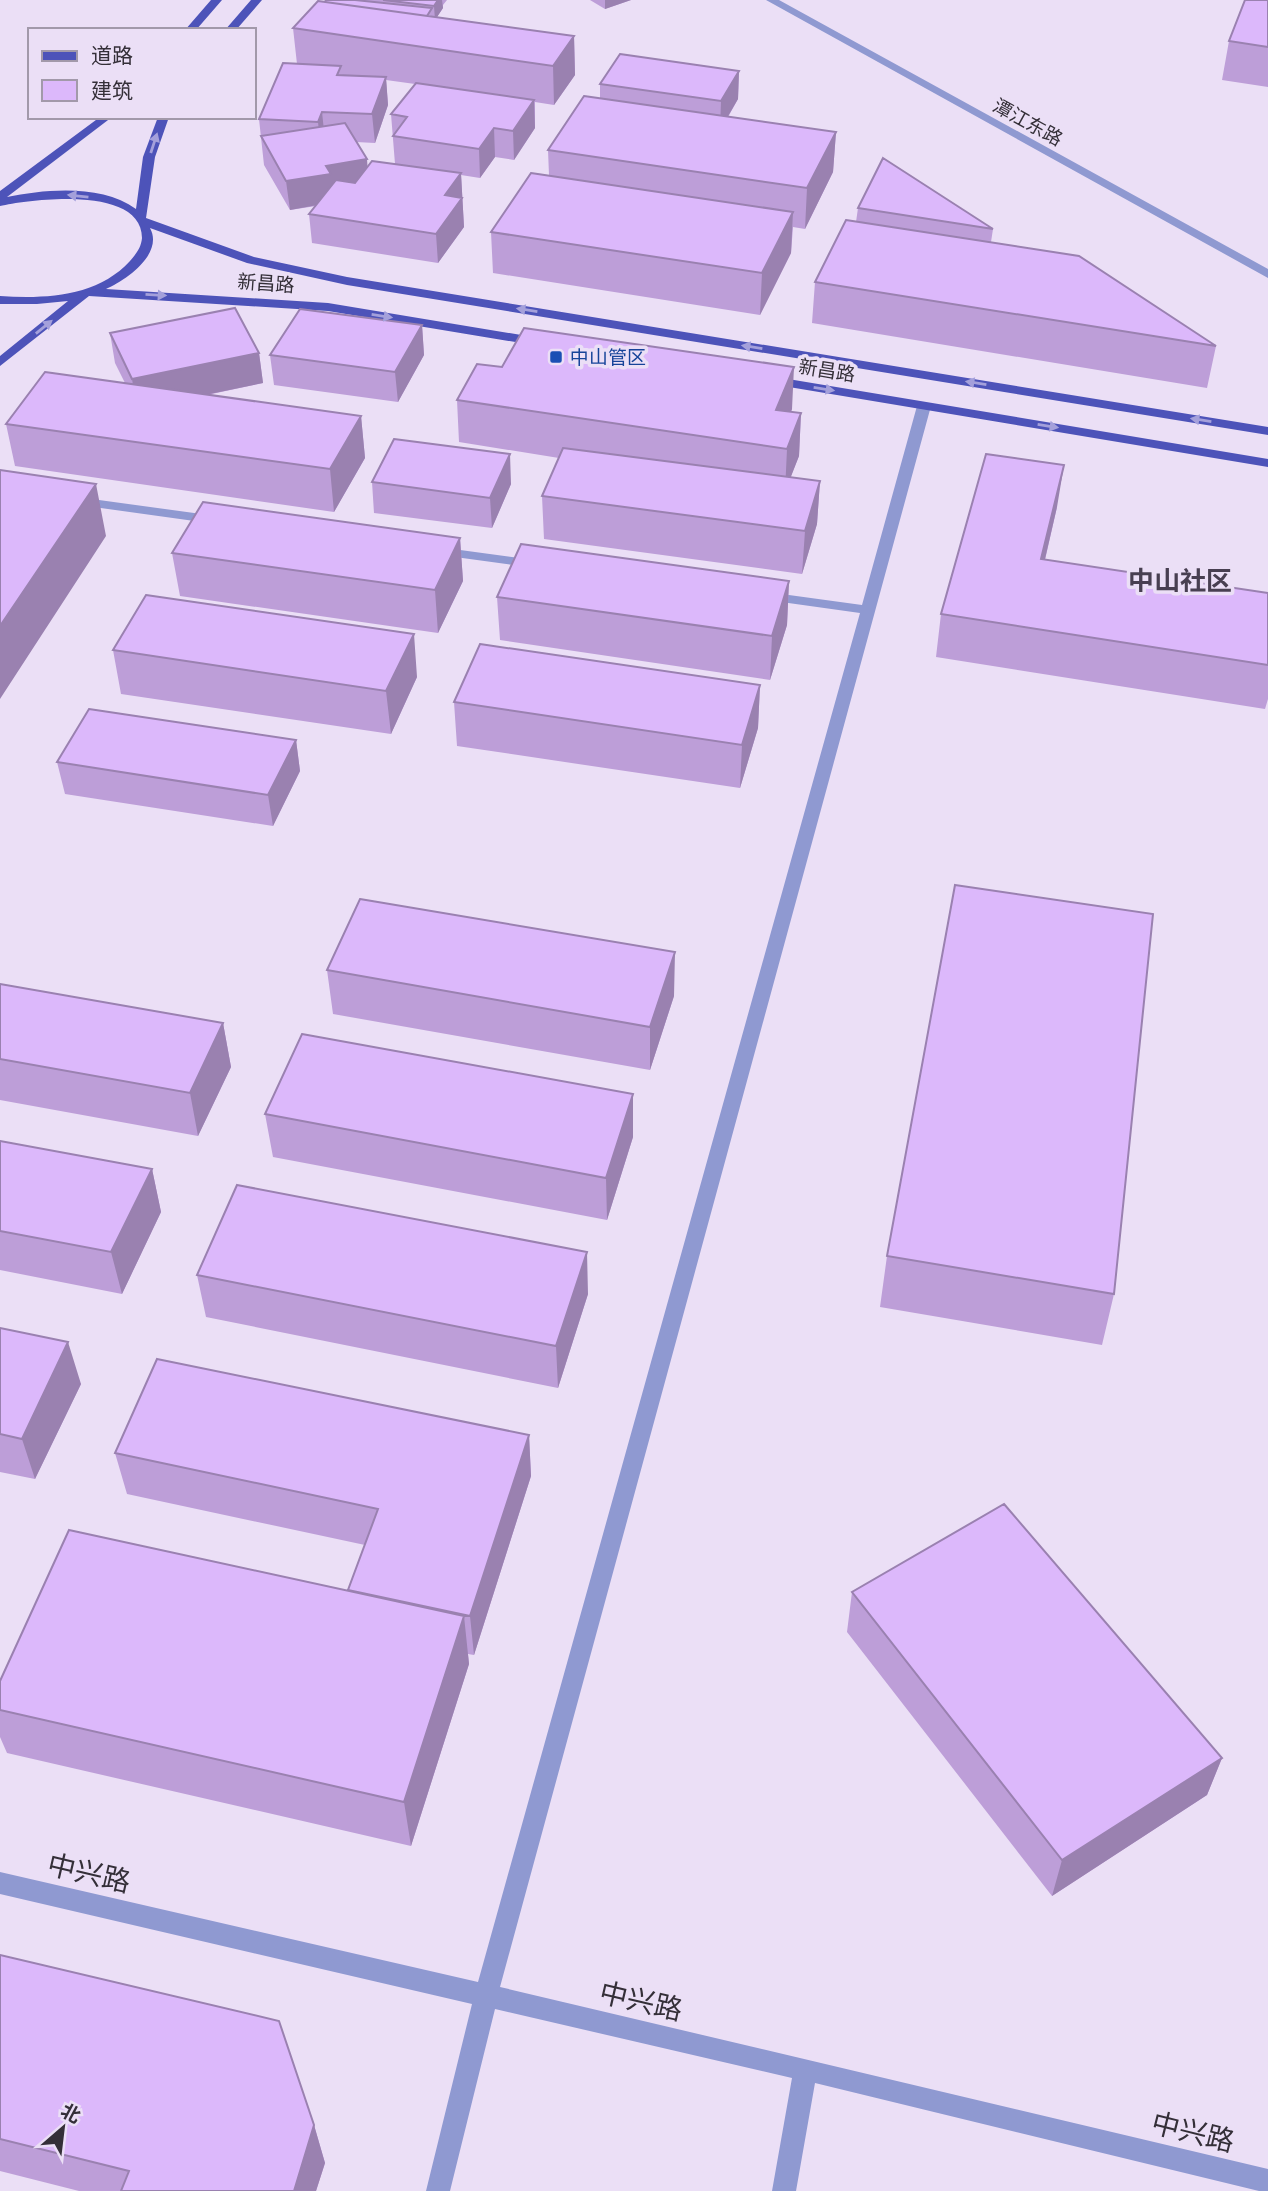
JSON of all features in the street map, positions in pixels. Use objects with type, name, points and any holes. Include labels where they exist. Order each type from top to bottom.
[{"type":"main road","points":[[192,28],[217,0]]},
{"type":"main road","points":[[232,28],[257,0]]},
{"type":"main road","points":[[0,200],[104,119]]},
{"type":"main road","points":[[0,300],[56,299],[88,292],[114,280],[134,266],[145,250],[147,234],[140,219],[149,157],[163,119]]},
{"type":"main road","name":"新昌路","points":[[0,200],[48,194],[103,199],[125,208],[140,219],[251,260],[348,281],[1268,430]]},
{"type":"main road","points":[[0,362],[88,292]]},
{"type":"main road","name":"新昌路","points":[[88,292],[328,307],[558,345]]},
{"type":"main road","name":"新昌路","points":[[761,379],[1268,463]]},
{"type":"street","name":"潭江东路","points":[[771,0],[1268,274]]},
{"type":"street","points":[[438,2191],[486,1996],[924,406]]},
{"type":"street","points":[[69,499],[234,522]]},
{"type":"street","points":[[427,549],[551,566]]},
{"type":"street","points":[[757,595],[867,610]]},
{"type":"street","name":"中兴路","points":[[0,1883],[805,2069],[1268,2181]]},
{"type":"street","points":[[784,2191],[805,2069]]},
{"type":"building","points":[[355,0],[432,8],[427,16],[325,2]]},
{"type":"building","points":[[383,0],[438,0],[434,6]]},
{"type":"building","points":[[1245,0],[1268,0],[1268,47],[1229,41]]},
{"type":"building","points":[[318,1],[574,36],[553,66],[293,28]]},
{"type":"building","points":[[620,54],[739,71],[721,101],[600,84]]},
{"type":"building","points":[[283,63],[341,66],[337,75],[386,77],[372,114],[322,112],[318,122],[259,119]]},
{"type":"building","points":[[416,83],[534,100],[513,131],[494,128],[479,149],[393,136],[407,117],[391,114]]},
{"type":"building","points":[[584,96],[836,132],[807,188],[548,150]]},
{"type":"building","points":[[345,123],[367,159],[326,166],[331,174],[286,181],[261,136]]},
{"type":"building","points":[[883,158],[993,229],[858,208]]},
{"type":"building","points":[[372,161],[461,173],[445,195],[462,198],[436,234],[309,214],[336,180],[355,183]]},
{"type":"building","points":[[531,173],[793,212],[762,273],[491,232]]},
{"type":"building","points":[[846,220],[1079,256],[1216,346],[815,282]]},
{"type":"building","points":[[235,308],[259,353],[132,379],[110,333]]},
{"type":"building","points":[[300,309],[422,325],[395,372],[270,355]]},
{"type":"building","points":[[524,328],[794,367],[776,410],[801,413],[787,449],[457,400],[477,364],[502,367]]},
{"type":"building","points":[[45,372],[361,416],[330,469],[6,424]]},
{"type":"building","points":[[394,439],[510,454],[490,498],[372,482]]},
{"type":"building","points":[[563,448],[820,481],[805,531],[542,496]]},
{"type":"building","points":[[986,454],[1064,465],[1041,559],[1268,593],[1268,665],[941,614]]},
{"type":"building","points":[[0,470],[96,484],[0,626]]},
{"type":"building","points":[[203,502],[460,538],[435,590],[172,553]]},
{"type":"building","points":[[521,544],[789,581],[772,636],[497,597]]},
{"type":"building","points":[[146,595],[414,634],[386,691],[113,650]]},
{"type":"building","points":[[480,644],[760,685],[742,745],[454,702]]},
{"type":"building","points":[[89,709],[296,740],[268,795],[57,762]]},
{"type":"building","points":[[955,885],[1153,914],[1114,1294],[887,1256]]},
{"type":"building","points":[[360,899],[675,952],[650,1027],[327,970]]},
{"type":"building","points":[[0,984],[223,1023],[190,1093],[0,1059]]},
{"type":"building","points":[[302,1034],[633,1094],[606,1178],[265,1114]]},
{"type":"building","points":[[0,1141],[152,1169],[111,1252],[0,1231]]},
{"type":"building","points":[[237,1185],[587,1252],[556,1346],[197,1275]]},
{"type":"building","points":[[0,1328],[68,1342],[22,1439],[0,1434]]},
{"type":"building","points":[[157,1359],[529,1435],[470,1616],[348,1590],[378,1509],[115,1453]]},
{"type":"building","points":[[1004,1504],[1222,1758],[1062,1860],[852,1592]]},
{"type":"building","points":[[69,1530],[464,1616],[404,1802],[0,1710],[0,1681]]},
{"type":"building","points":[[0,1955],[279,2021],[314,2125],[294,2191],[121,2191],[129,2171],[0,2139]]},
{"type":"place","name":"中山管区","points":[[556,357]]},
{"type":"district","name":"中山社区","points":[[1180,581]]}]
